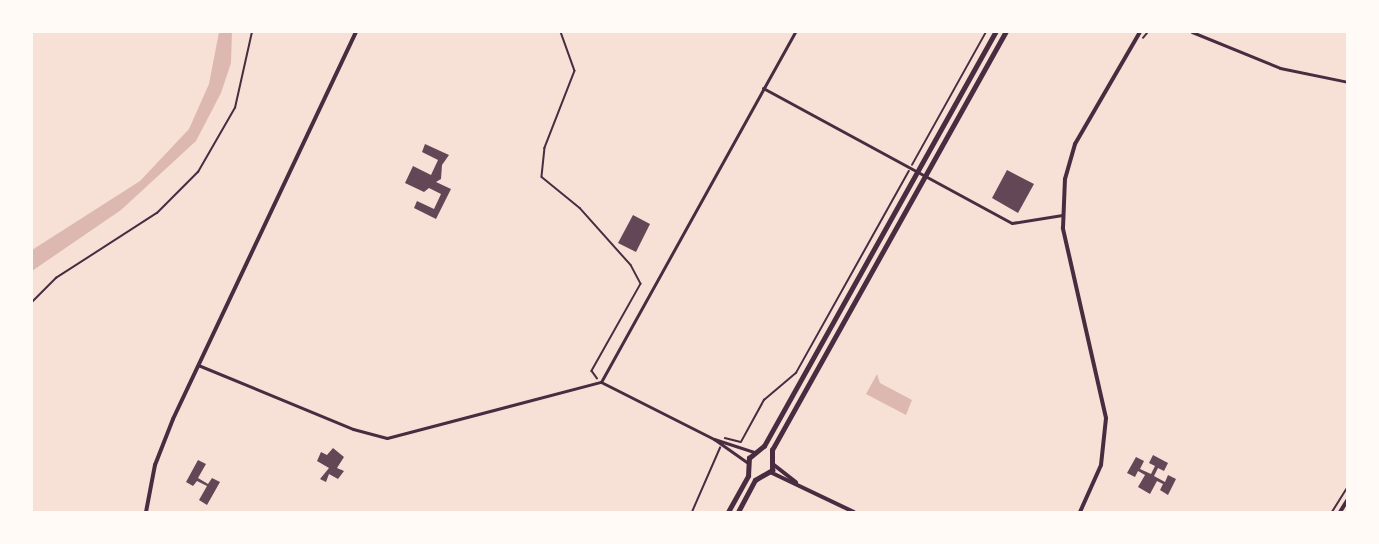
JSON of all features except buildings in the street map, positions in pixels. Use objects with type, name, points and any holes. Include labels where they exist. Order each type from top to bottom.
[{"type":"highway","points":[[728,513],[757,451],[995,32]]},
{"type":"highway","points":[[738,513],[760,476],[770,472],[774,465],[771,455],[1006,32]]},
{"type":"highway","points":[[757,451],[771,455]]},
{"type":"highway","points":[[749,466],[760,476]]},
{"type":"main road","points":[[146,513],[159,451],[356,32]]},
{"type":"main road","points":[[1080,513],[1101,465],[1106,418],[1062,215],[1071,153],[1140,32]]},
{"type":"main road","points":[[774,465],[799,484]]},
{"type":"main road","points":[[770,472],[799,484],[854,513]]},
{"type":"main road","points":[[1340,513],[1347,499]]},
{"type":"street","points":[[601,382],[795,32]]},
{"type":"street","points":[[1192,32],[1280,68],[1347,82]]},
{"type":"street","points":[[764,88],[1013,224],[1062,215]]},
{"type":"street","points":[[198,365],[353,429],[387,438],[601,382],[714,439],[749,466]]},
{"type":"street","points":[[714,439],[757,451]]},
{"type":"path","points":[[32,302],[56,278],[157,213],[198,172],[235,108],[252,32]]},
{"type":"path","points":[[561,32],[575,71],[545,148],[542,177],[580,208],[631,265],[641,284],[592,371],[601,382]]},
{"type":"path","points":[[724,441],[726,436],[741,442],[764,400],[796,373],[986,32]]},
{"type":"path","points":[[1143,38],[1148,32]]},
{"type":"path","points":[[692,513],[719,451]]},
{"type":"path","points":[[1332,513],[1347,486]]},
{"type":"shaded area","points":[[219,32],[232,32],[231,63],[221,93],[196,141],[121,210],[32,271],[32,250],[140,181],[189,129],[209,84]]},
{"type":"shaded area","points":[[877,374],[880,383],[912,400],[906,415],[866,394]]}]
